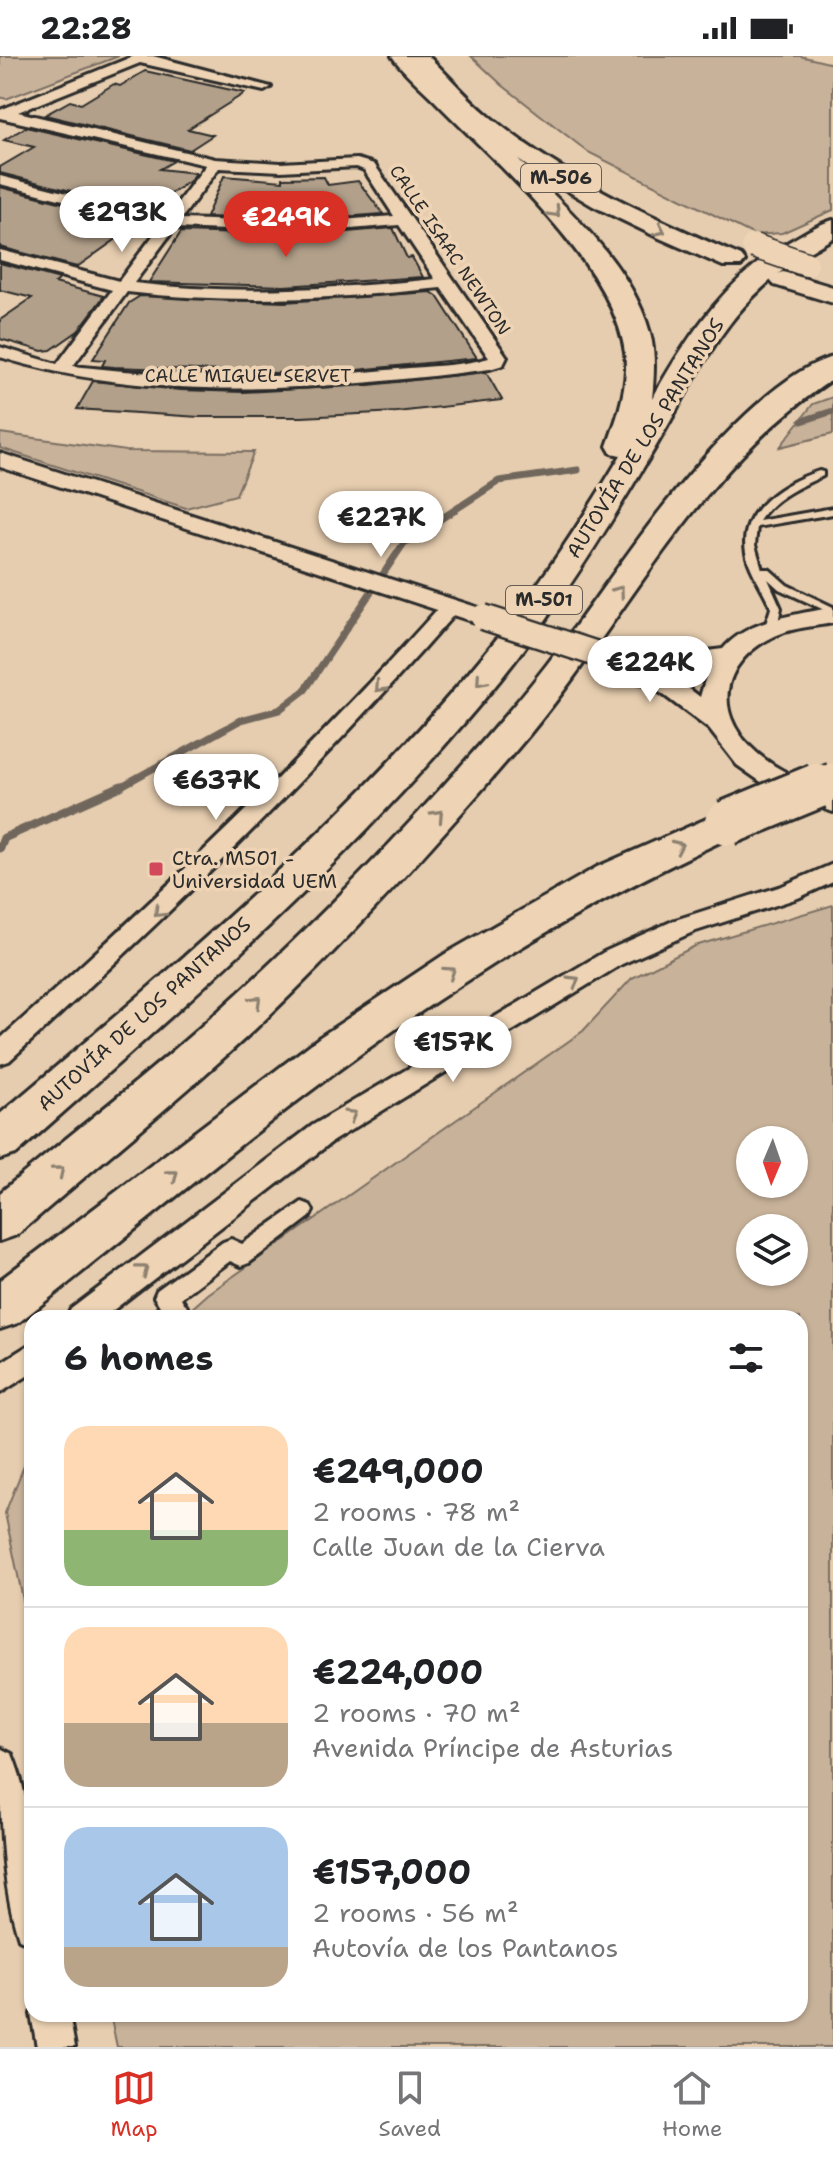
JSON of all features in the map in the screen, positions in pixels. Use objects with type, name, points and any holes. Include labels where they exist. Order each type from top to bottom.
[{"type":"highway","points":[[403,56],[584,242],[619,288],[632,319],[640,382],[634,421],[572,530],[553,571],[545,598]]},
{"type":"highway","name":"AUTOVÍA DE LOS PANTANOS","points":[[0,1141],[219,950],[381,792],[488,673],[545,598],[617,486],[703,338],[725,308],[754,278],[791,250],[833,228]]},
{"type":"highway","points":[[0,1221],[236,1021],[346,913],[448,803],[562,669],[709,469],[751,425],[799,385],[833,366]]},
{"type":"highway","points":[[0,1308],[336,1049],[460,965],[611,877],[727,823],[833,780]]},
{"type":"main road","name":"M-506","points":[[416,56],[480,120],[540,165],[619,211],[732,261],[833,295]]},
{"type":"main road","name":"M-506","points":[[584,164],[645,198],[754,246],[833,274]]},
{"type":"street","points":[[2,113],[143,58],[264,87]]},
{"type":"street","points":[[2,113],[215,163],[61,370]]},
{"type":"street","name":"CALLE ISAAC NEWTON","points":[[215,163],[281,167],[364,164],[369,167],[498,357],[497,361]]},
{"type":"street","points":[[0,180],[169,223],[301,228],[405,220]]},
{"type":"street","points":[[0,255],[123,287],[287,294],[367,291],[445,283]]},
{"type":"street","name":"CALLE MIGUEL SERVET","points":[[0,352],[61,370],[175,378],[294,379],[394,375],[497,361]]},
{"type":"street","points":[[0,460],[600,655],[639,664],[666,664],[727,656]]},
{"type":"street","points":[[0,1054],[156,915],[288,785],[417,647],[450,607]]},
{"type":"street","points":[[833,613],[804,617],[771,627],[746,640],[727,656],[715,677],[712,699],[718,723],[736,751],[767,776],[807,795],[833,803]]},
{"type":"street","points":[[600,655],[670,687],[718,723]]},
{"type":"street","points":[[91,1310],[323,1133],[613,958],[684,926],[790,892],[833,872]]},
{"type":"street","points":[[172,1310],[176,1307],[165,1297],[231,1248],[241,1257],[302,1211]]},
{"type":"street","points":[[0,1380],[24,1362]]},
{"type":"street","points":[[0,1766],[24,1886]]},
{"type":"street","points":[[51,2022],[56,2047]]},
{"type":"lane","points":[[771,627],[776,608],[753,560],[750,535],[753,525],[760,507],[819,474]]},
{"type":"lane","points":[[753,525],[833,511]]},
{"type":"lane","points":[[753,560],[783,587],[833,613]]},
{"type":"shaded area","points":[[0,56],[119,56],[6,99],[0,97]]},
{"type":"shaded area","points":[[471,56],[800,56],[833,64],[833,210],[782,233],[754,235],[588,152],[502,85]]},
{"type":"shaded area","points":[[833,397],[833,434],[780,447],[813,404]]},
{"type":"shaded area","points":[[0,433],[126,451],[254,452],[236,495],[186,508],[0,448]]},
{"type":"shaded area","points":[[833,905],[833,2047],[117,2047],[112,2022],[808,2022],[808,1310],[190,1310],[208,1294],[583,1031],[632,978],[695,946]]},
{"type":"shaded area","points":[[24,1466],[24,1604],[5,1513]]},
{"type":"building","points":[[145,71],[245,93],[188,129],[213,135],[190,150],[45,115],[70,101],[81,104],[114,84],[120,86]]},
{"type":"building","points":[[26,127],[174,161],[160,169],[196,173],[190,181],[146,210],[0,173],[0,167],[34,147],[4,140]]},
{"type":"building","points":[[224,176],[283,181],[283,178],[324,177],[328,185],[358,181],[383,214],[301,220],[206,217]]},
{"type":"building","points":[[0,187],[130,220],[119,228],[132,228],[77,267],[0,247]]},
{"type":"building","points":[[393,228],[407,258],[412,257],[423,277],[284,286],[149,282],[181,232],[301,236]]},
{"type":"building","points":[[0,263],[60,279],[55,283],[104,296],[78,331],[51,350],[42,351],[0,339],[0,320],[32,298],[0,290]]},
{"type":"building","points":[[431,292],[437,296],[477,358],[357,370],[276,373],[114,367],[102,366],[105,360],[93,359],[129,303],[140,296],[284,302]]},
{"type":"building","points":[[486,372],[502,400],[397,412],[302,417],[199,417],[77,409],[93,381],[180,390],[243,392],[369,385]]},
{"type":"waterway","points":[[802,421],[833,411]]},
{"type":"waterway","points":[[118,788],[241,720],[279,710],[305,690],[404,543],[499,481],[578,470]]},
{"type":"waterway","points":[[0,848],[4,838],[121,786]]},
{"type":"place","name":"Ctra. M501 - Universidad UEM","points":[[156,869]]}]
